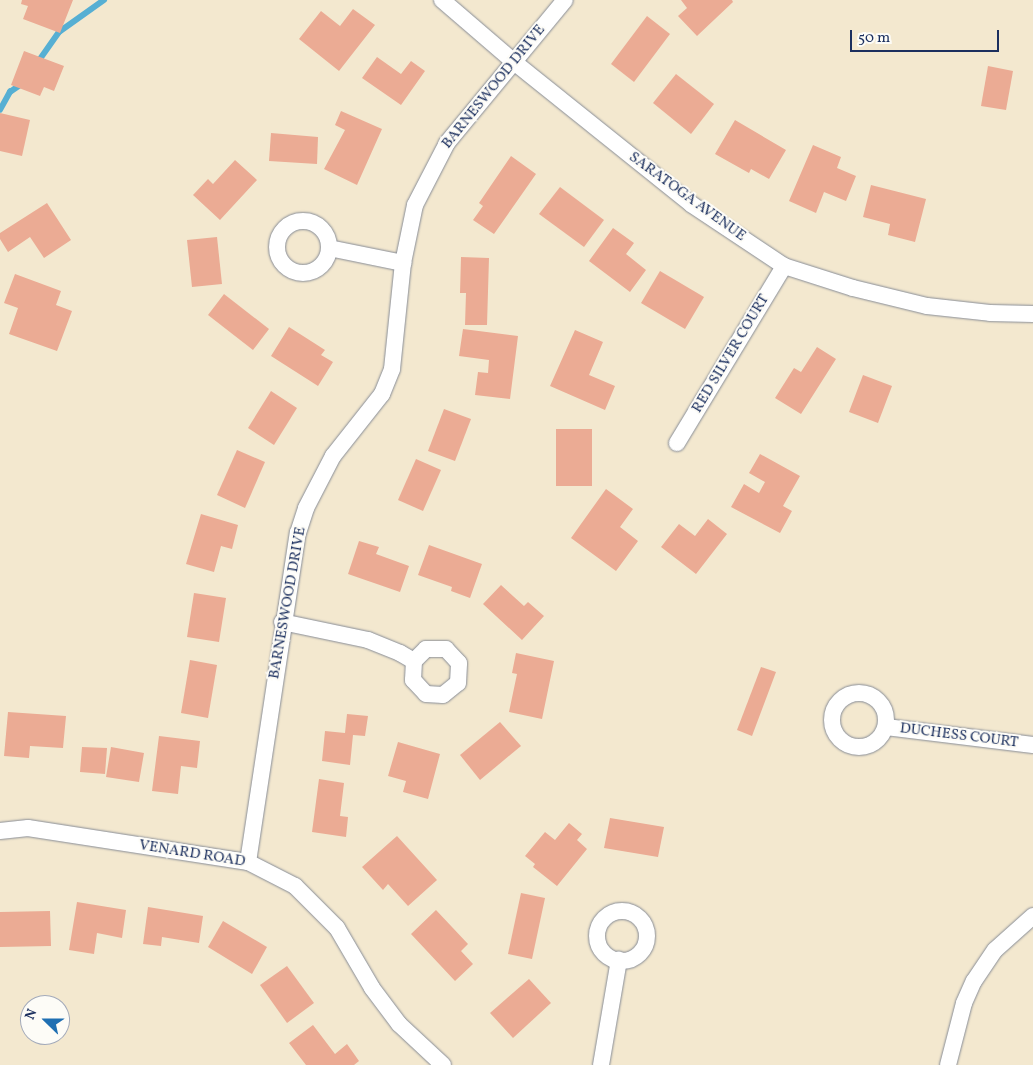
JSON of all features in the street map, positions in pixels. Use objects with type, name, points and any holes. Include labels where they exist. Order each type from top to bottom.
[{"type":"street","name":"SARATOGA AVENUE","points":[[442,0],[514,62],[691,204],[784,266],[853,288],[927,306],[990,313],[1033,314]]},
{"type":"street","name":"BARNESWOOD DRIVE","points":[[248,862],[282,622],[298,533],[306,508],[333,456],[382,394],[392,369],[408,227],[429,175],[447,143],[565,0]]},
{"type":"street","points":[[329,248],[403,263]]},
{"type":"street","name":"RED SILVER COURT","points":[[676,443],[784,266]]},
{"type":"street","points":[[282,622],[368,640],[414,661]]},
{"type":"street","name":"DUCHESS COURT","points":[[886,727],[1033,745]]},
{"type":"street","name":"VENARD ROAD","points":[[0,831],[28,828],[248,862],[295,886],[313,901],[337,928],[372,988],[399,1024],[443,1065]]},
{"type":"street","points":[[948,1065],[964,1003],[974,981],[995,950],[1033,916]]},
{"type":"street","points":[[601,1065],[619,960]]},
{"type":"building","points":[[22,0],[73,0],[60,33],[23,19],[28,6],[21,4]]},
{"type":"building","points":[[681,0],[732,0],[733,2],[697,36],[678,16],[687,8]]},
{"type":"building","points":[[353,9],[375,25],[339,71],[299,39],[321,11],[340,26]]},
{"type":"building","points":[[647,16],[670,34],[634,82],[611,64]]},
{"type":"building","points":[[24,51],[64,66],[54,91],[44,87],[40,96],[11,85]]},
{"type":"building","points":[[377,57],[401,74],[411,61],[425,71],[401,105],[362,78]]},
{"type":"building","points":[[988,66],[1013,71],[1006,110],[981,106]]},
{"type":"building","points":[[676,74],[714,104],[691,134],[653,103]]},
{"type":"building","points":[[341,111],[382,129],[357,185],[324,169],[345,130],[335,125]]},
{"type":"building","points":[[0,113],[30,120],[22,156],[0,151]]},
{"type":"building","points":[[735,120],[786,150],[769,179],[751,169],[749,173],[715,154]]},
{"type":"building","points":[[271,133],[318,137],[317,164],[269,161]]},
{"type":"building","points":[[813,145],[841,157],[837,168],[856,176],[846,201],[824,192],[816,213],[789,201]]},
{"type":"building","points":[[511,156],[536,174],[494,234],[473,220],[483,206],[479,203]]},
{"type":"building","points":[[235,160],[257,180],[220,220],[193,195],[208,179],[213,184]]},
{"type":"building","points":[[871,185],[926,199],[915,242],[888,235],[890,224],[863,217]]},
{"type":"building","points":[[560,187],[604,220],[584,247],[539,214]]},
{"type":"building","points":[[47,203],[71,240],[44,258],[30,237],[8,252],[0,239],[0,233]]},
{"type":"building","points":[[613,228],[634,243],[626,254],[646,270],[630,292],[589,261]]},
{"type":"building","points":[[217,237],[222,284],[192,287],[187,240]]},
{"type":"building","points":[[461,257],[489,258],[487,325],[465,325],[466,293],[460,293]]},
{"type":"building","points":[[660,271],[704,297],[685,329],[641,303]]},
{"type":"building","points":[[15,274],[61,291],[56,305],[72,311],[57,351],[9,334],[18,308],[4,303]]},
{"type":"building","points":[[224,294],[269,329],[253,350],[208,315]]},
{"type":"building","points":[[289,327],[325,350],[321,355],[333,362],[318,386],[271,356]]},
{"type":"building","points":[[463,329],[518,336],[510,399],[475,395],[478,372],[488,373],[489,360],[459,356]]},
{"type":"building","points":[[575,330],[603,342],[589,375],[615,386],[605,410],[550,386]]},
{"type":"building","points":[[817,347],[836,359],[801,414],[775,398],[794,368],[801,372]]},
{"type":"building","points":[[863,375],[892,386],[878,423],[849,412]]},
{"type":"building","points":[[271,391],[297,408],[274,445],[248,428]]},
{"type":"building","points":[[444,409],[471,419],[455,461],[428,451]]},
{"type":"building","points":[[556,429],[592,429],[592,486],[556,486]]},
{"type":"building","points":[[237,450],[265,462],[245,508],[217,495]]},
{"type":"building","points":[[760,454],[800,476],[783,506],[792,511],[780,533],[731,507],[744,484],[759,493],[765,482],[749,473]]},
{"type":"building","points":[[416,459],[441,470],[423,511],[398,500]]},
{"type":"building","points":[[606,489],[633,509],[620,527],[638,541],[616,571],[571,538]]},
{"type":"building","points":[[201,514],[238,525],[232,549],[221,546],[214,572],[186,564]]},
{"type":"building","points":[[708,519],[727,534],[696,574],[661,547],[679,524],[695,536]]},
{"type":"building","points":[[359,541],[379,547],[376,554],[409,566],[400,592],[348,574]]},
{"type":"building","points":[[429,545],[482,564],[470,598],[451,591],[452,587],[418,575]]},
{"type":"building","points":[[501,585],[524,606],[528,602],[544,616],[522,640],[483,604]]},
{"type":"building","points":[[194,593],[226,598],[219,642],[187,637]]},
{"type":"building","points":[[516,653],[554,661],[542,719],[509,712],[517,674],[512,673]]},
{"type":"building","points":[[190,660],[217,665],[208,718],[181,713]]},
{"type":"building","points":[[761,667],[776,672],[752,736],[737,730]]},
{"type":"building","points":[[8,712],[66,716],[63,748],[30,746],[29,758],[4,756]]},
{"type":"building","points":[[347,714],[368,716],[365,736],[353,735],[350,765],[322,761],[325,731],[345,733]]},
{"type":"building","points":[[500,722],[521,746],[480,780],[460,755]]},
{"type":"building","points":[[159,736],[200,741],[197,768],[181,766],[178,794],[152,791]]},
{"type":"building","points":[[398,742],[440,754],[428,799],[403,792],[406,781],[388,776]]},
{"type":"building","points":[[82,747],[107,748],[105,774],[80,772]]},
{"type":"building","points":[[111,747],[144,753],[139,782],[106,777]]},
{"type":"building","points":[[319,779],[344,783],[340,816],[348,817],[346,837],[312,832]]},
{"type":"building","points":[[610,818],[664,827],[658,857],[604,848]]},
{"type":"building","points":[[569,823],[582,834],[577,840],[587,849],[557,886],[533,867],[535,864],[525,856],[545,832],[555,840]]},
{"type":"building","points":[[397,836],[437,880],[408,906],[388,884],[383,890],[362,867]]},
{"type":"building","points":[[521,893],[545,898],[532,959],[508,954]]},
{"type":"building","points":[[77,902],[126,910],[122,938],[97,933],[94,954],[69,950]]},
{"type":"building","points":[[148,907],[203,916],[199,943],[162,937],[161,946],[143,944]]},
{"type":"building","points":[[436,910],[468,944],[461,951],[473,964],[455,981],[411,934]]},
{"type":"building","points":[[50,911],[51,946],[0,947],[0,912]]},
{"type":"building","points":[[223,921],[267,947],[252,974],[208,947]]},
{"type":"building","points":[[287,966],[314,1003],[287,1023],[260,985]]},
{"type":"building","points":[[529,979],[551,1003],[513,1038],[490,1013]]},
{"type":"building","points":[[313,1025],[335,1054],[347,1044],[359,1061],[354,1065],[306,1065],[289,1043]]},
{"type":"waterway","points":[[38,62],[59,32],[104,0]]},
{"type":"waterway","points":[[0,110],[10,92],[22,84]]}]
